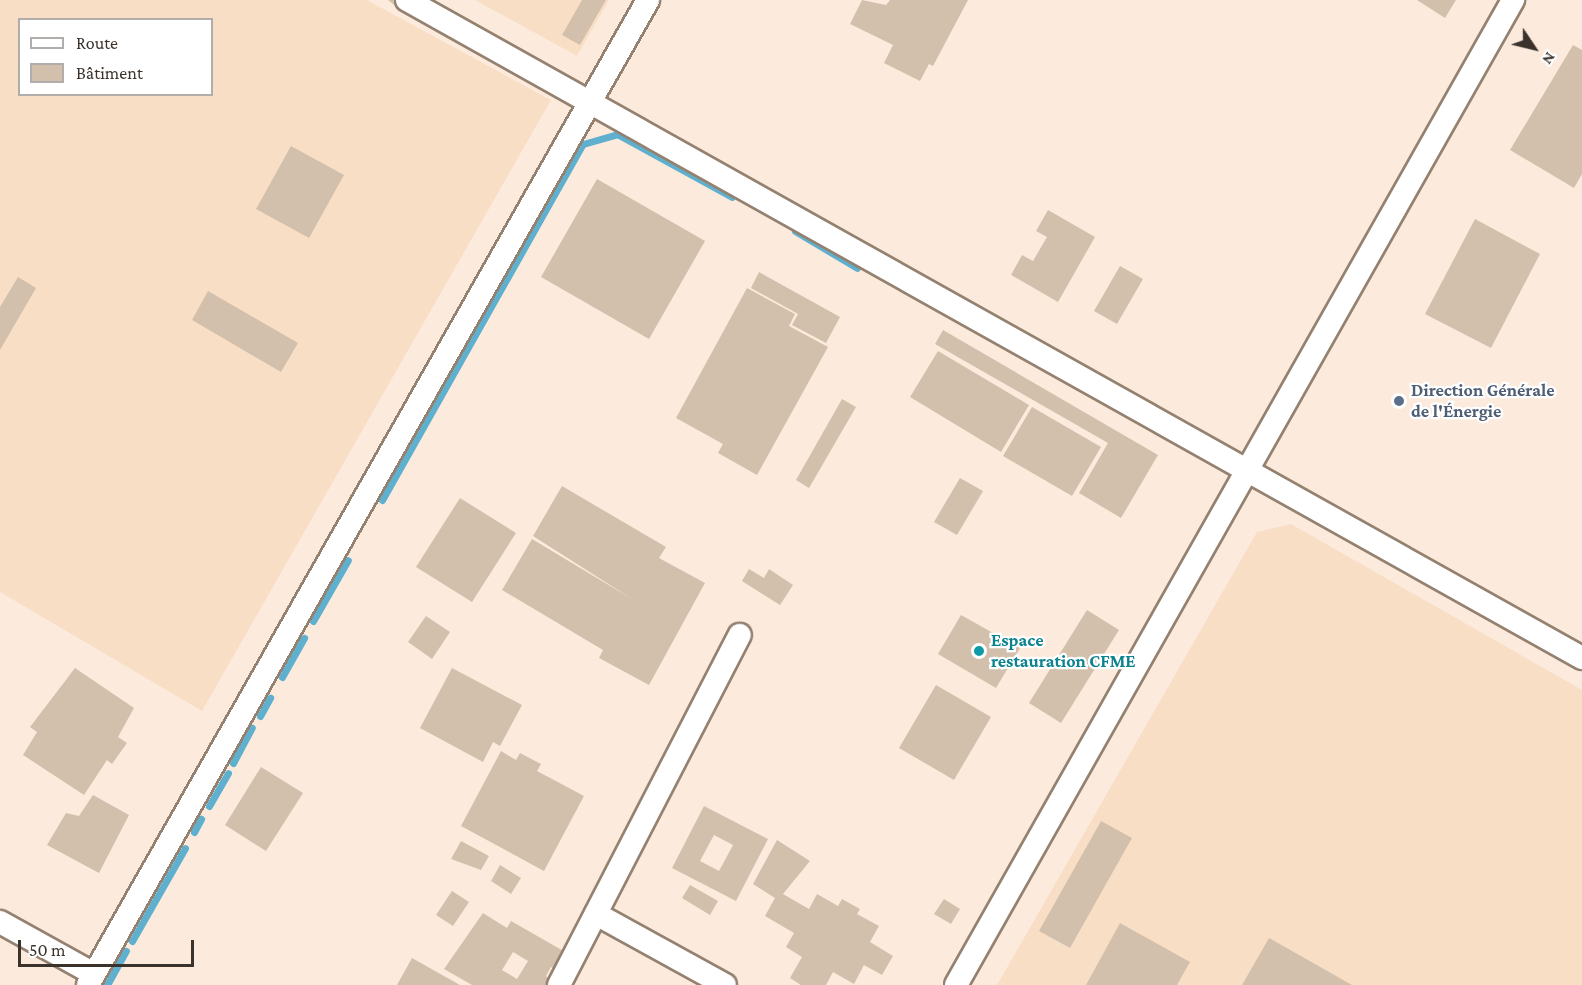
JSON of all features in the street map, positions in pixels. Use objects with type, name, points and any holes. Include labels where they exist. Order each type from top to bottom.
[{"type":"street","points":[[407,0],[1582,657]]},
{"type":"street","points":[[0,922],[91,980],[648,0]]},
{"type":"street","points":[[956,985],[1513,0]]},
{"type":"street","points":[[559,985],[740,635]]},
{"type":"street","points":[[596,914],[725,985]]},
{"type":"shaded area","points":[[0,0],[367,0],[551,100],[202,711],[0,592]]},
{"type":"shaded area","points":[[475,0],[609,0],[577,56]]},
{"type":"shaded area","points":[[1291,524],[1582,690],[1582,985],[997,985],[1257,532]]},
{"type":"building","points":[[388,0],[413,0],[415,1],[406,14]]},
{"type":"building","points":[[582,0],[606,0],[580,45],[562,35]]},
{"type":"building","points":[[862,0],[886,5],[890,0],[968,0],[933,66],[929,64],[920,81],[884,63],[893,45],[850,24]]},
{"type":"building","points":[[1417,0],[1456,0],[1445,18]]},
{"type":"building","points":[[1573,45],[1582,50],[1582,174],[1574,188],[1510,150]]},
{"type":"building","points":[[291,146],[344,175],[309,238],[256,209]]},
{"type":"building","points":[[597,179],[705,241],[649,339],[541,277]]},
{"type":"building","points":[[1048,210],[1095,237],[1058,302],[1011,275],[1022,255],[1033,261],[1047,237],[1036,231]]},
{"type":"building","points":[[1475,219],[1540,254],[1491,348],[1425,314]]},
{"type":"building","points":[[1120,266],[1143,279],[1117,324],[1094,311]]},
{"type":"building","points":[[759,272],[840,317],[826,343],[792,325],[798,314],[751,288]]},
{"type":"building","points":[[18,277],[36,288],[0,350],[0,307]]},
{"type":"building","points":[[747,288],[795,314],[789,326],[828,347],[757,475],[718,453],[723,444],[676,418]]},
{"type":"building","points":[[208,291],[298,343],[281,372],[192,320]]},
{"type":"building","points":[[943,330],[1158,455],[1121,518],[1079,493],[1108,443],[935,344]]},
{"type":"building","points":[[938,351],[1029,405],[1001,452],[910,397]]},
{"type":"building","points":[[842,399],[856,407],[809,488],[796,480]]},
{"type":"building","points":[[1032,407],[1101,447],[1072,496],[1003,456]]},
{"type":"building","points":[[960,478],[983,491],[957,535],[934,522]]},
{"type":"building","points":[[562,486],[666,547],[659,558],[705,583],[649,685],[599,658],[603,650],[502,590],[532,539],[632,599],[533,536]]},
{"type":"building","points":[[460,498],[516,533],[472,602],[416,567]]},
{"type":"building","points":[[749,569],[764,578],[769,569],[793,585],[780,605],[742,581]]},
{"type":"building","points":[[1087,610],[1119,630],[1061,723],[1029,703]]},
{"type":"building","name":"Espace restauration CFME","points":[[961,615],[1020,648],[996,688],[938,654]]},
{"type":"building","points":[[426,616],[450,632],[432,659],[408,642]]},
{"type":"building","points":[[75,668],[134,708],[118,737],[127,743],[112,764],[107,760],[84,795],[23,755],[37,732],[30,727]]},
{"type":"building","points":[[452,668],[522,705],[500,746],[493,742],[483,762],[420,728]]},
{"type":"building","points":[[936,685],[991,717],[954,780],[899,748]]},
{"type":"building","points":[[501,751],[516,760],[520,753],[541,764],[537,771],[584,796],[544,871],[461,826]]},
{"type":"building","points":[[261,767],[303,793],[266,851],[225,825]]},
{"type":"building","points":[[93,795],[129,815],[99,873],[47,845],[66,813],[79,816]]},
{"type":"building","points":[[704,806],[768,839],[736,901],[672,868]],"holes":[[[714,835],[733,845],[719,871],[700,861]]]},
{"type":"building","points":[[1101,821],[1132,838],[1070,948],[1039,931]]},
{"type":"building","points":[[777,840],[810,861],[783,894],[809,909],[817,894],[838,906],[842,899],[860,909],[857,914],[879,926],[870,942],[893,956],[882,975],[864,965],[854,984],[833,972],[826,985],[801,985],[790,978],[802,957],[786,947],[794,933],[765,916],[775,898],[753,884]]},
{"type":"building","points":[[461,841],[489,856],[481,870],[451,859]]},
{"type":"building","points":[[500,865],[521,878],[511,894],[491,881]]},
{"type":"building","points":[[690,885],[718,901],[710,915],[682,898]]},
{"type":"building","points":[[452,891],[469,902],[453,926],[436,915]]},
{"type":"building","points":[[944,899],[960,909],[951,924],[934,914]]},
{"type":"building","points":[[483,913],[507,928],[511,921],[567,953],[557,971],[551,967],[546,976],[555,985],[472,985],[444,969]],"holes":[[[513,952],[528,961],[517,979],[502,970]]]},
{"type":"building","points":[[1120,923],[1190,962],[1177,985],[1086,985]]},
{"type":"building","points":[[1269,938],[1352,985],[1242,985]]},
{"type":"building","points":[[412,958],[460,985],[397,985]]},
{"type":"waterway","points":[[382,500],[583,144],[617,134],[732,197]]},
{"type":"waterway","points":[[795,231],[857,268]]},
{"type":"waterway","points":[[313,621],[348,560]]},
{"type":"waterway","points":[[282,677],[304,638]]},
{"type":"waterway","points":[[260,716],[270,698]]},
{"type":"waterway","points":[[233,763],[252,728]]},
{"type":"waterway","points":[[209,806],[228,773]]},
{"type":"waterway","points":[[194,832],[201,819]]},
{"type":"waterway","points":[[132,941],[185,848]]},
{"type":"waterway","points":[[107,985],[126,951]]},
{"type":"place","name":"Direction Générale de l'Énergie","points":[[1399,401]]},
{"type":"place","name":"Espace restauration CFME","points":[[979,651]]}]
